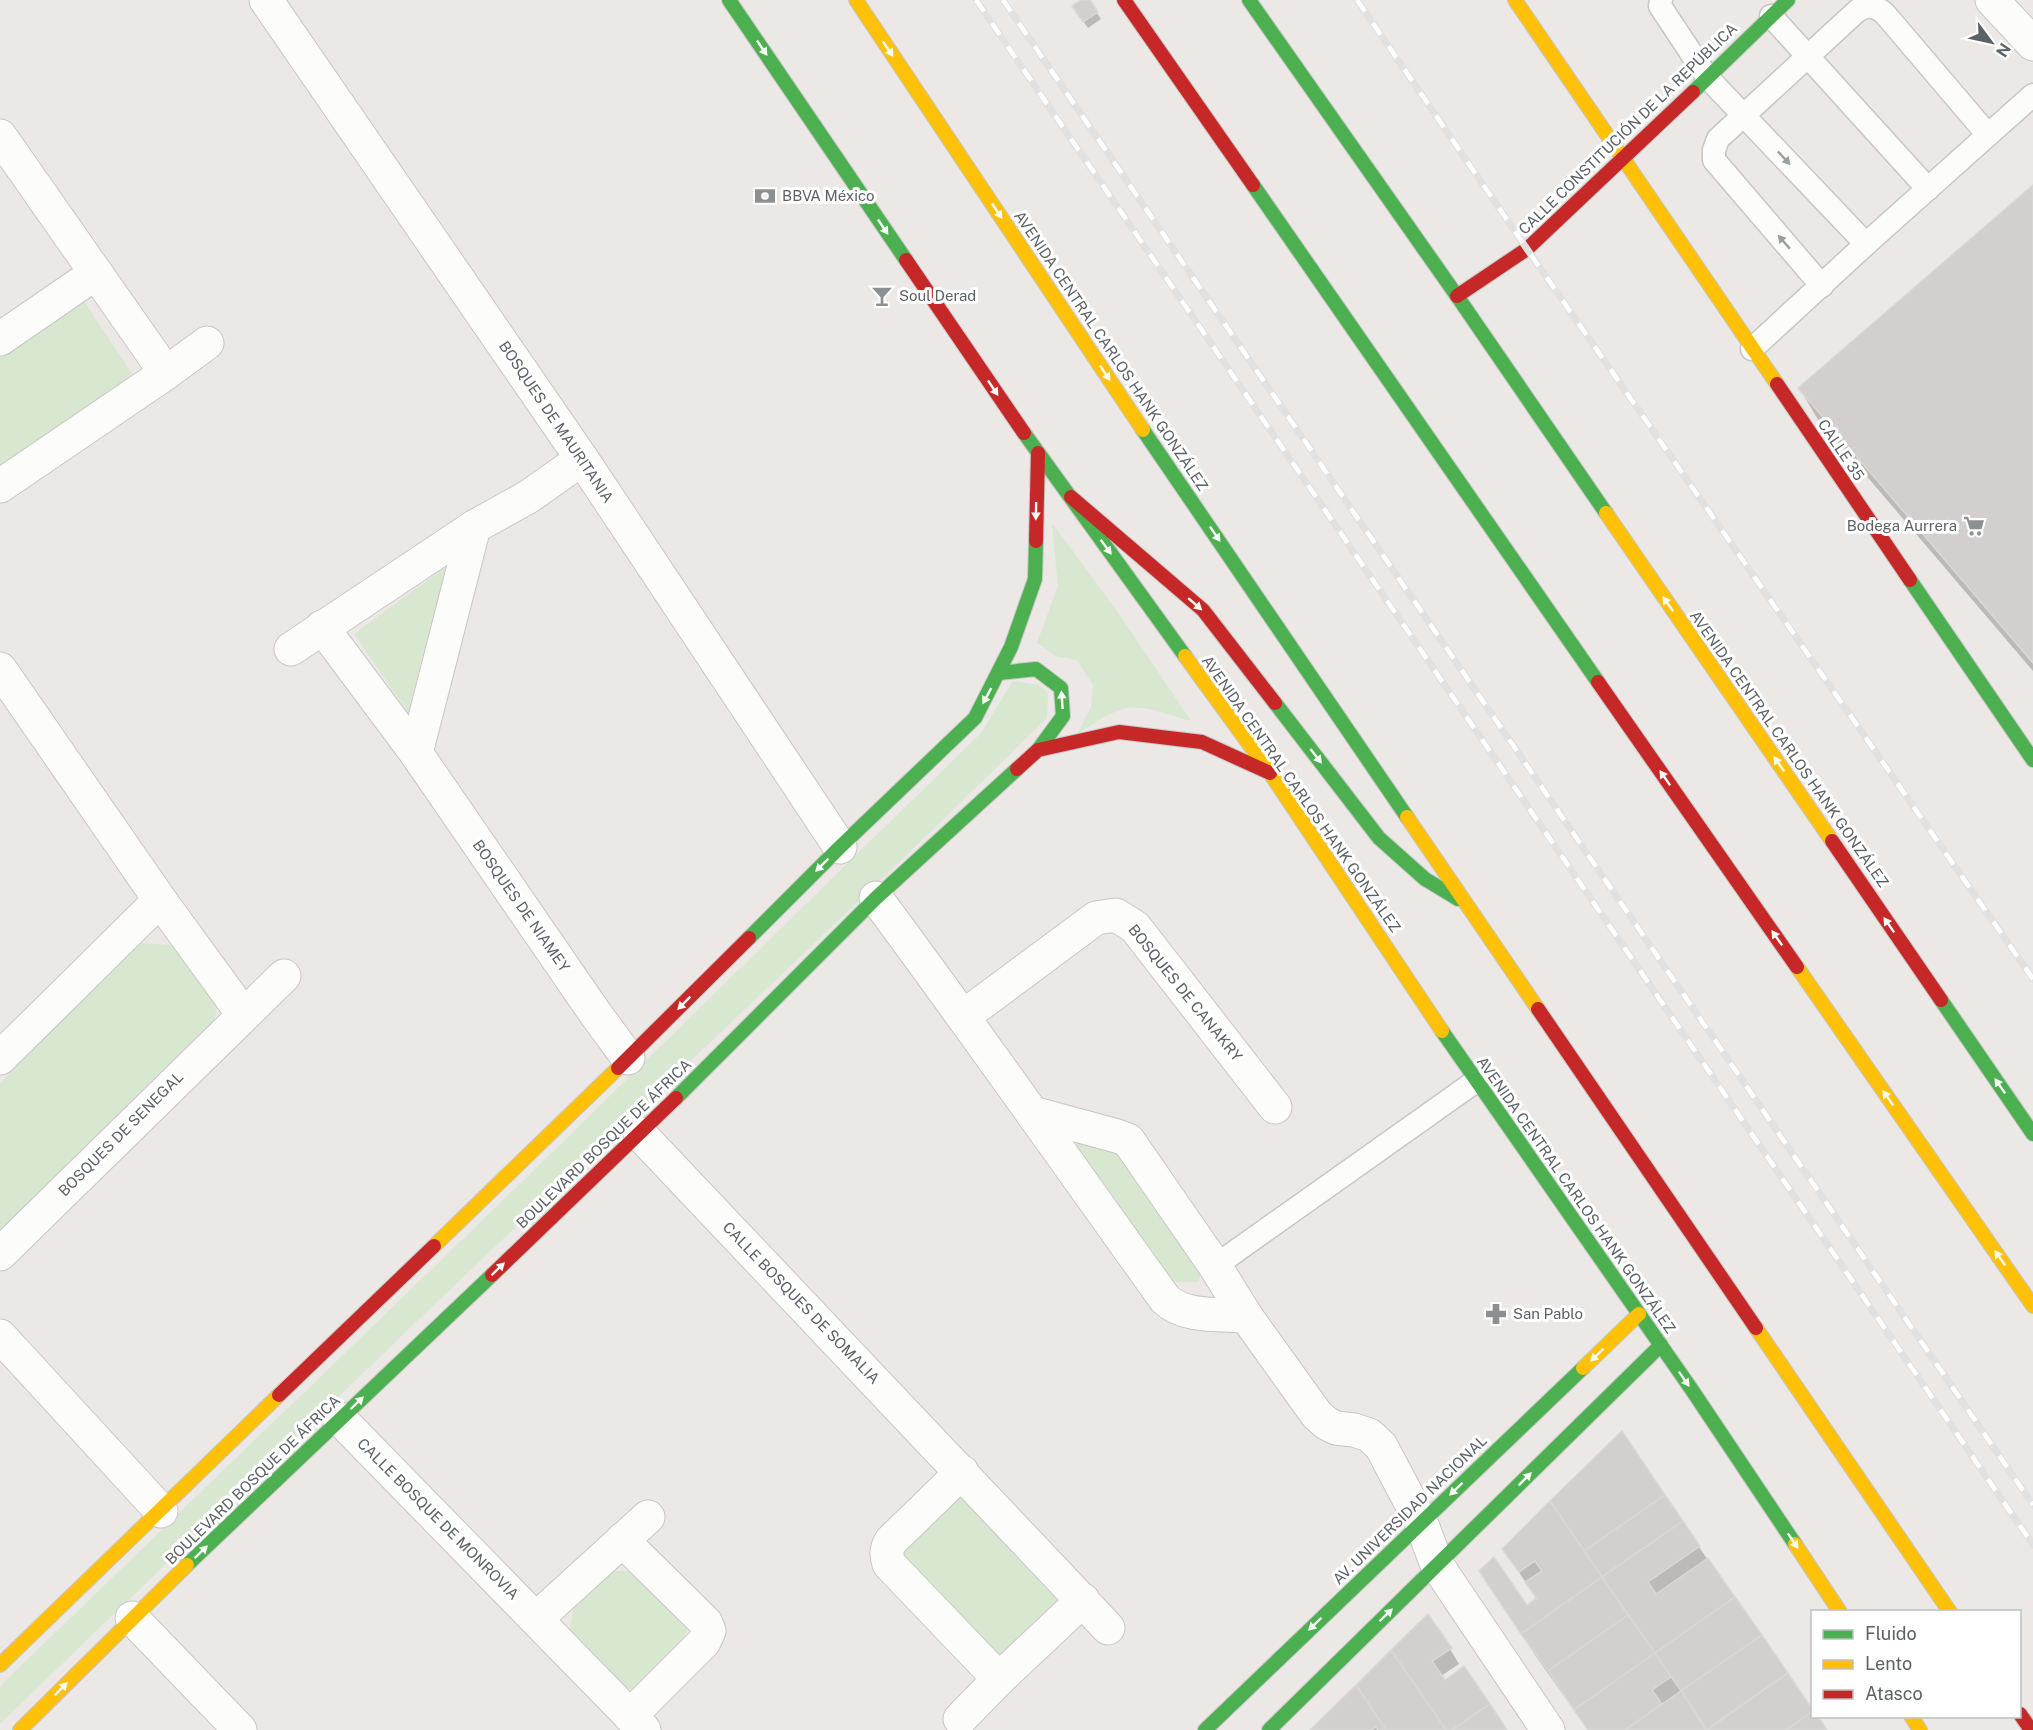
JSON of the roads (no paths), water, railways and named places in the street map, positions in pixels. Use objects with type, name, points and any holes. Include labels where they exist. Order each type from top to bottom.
[{"type":"main road","name":"AVENIDA CENTRAL CARLOS HANK GONZÁLEZ","points":[[729,0],[1038,453],[1270,773],[1476,1081],[1661,1345],[1839,1610]]},
{"type":"main road","name":"AVENIDA CENTRAL CARLOS HANK GONZÁLEZ","points":[[856,0],[1139,424],[1949,1610]]},
{"type":"main road","points":[[1124,0],[2033,1306]]},
{"type":"main road","name":"AVENIDA CENTRAL CARLOS HANK GONZÁLEZ","points":[[1249,0],[1456,296],[2033,1134]]},
{"type":"main road","name":"CALLE 35","points":[[1515,0],[2033,760]]},
{"type":"main road","name":"CALLE CONSTITUCIÓN DE LA REPÚBLICA","points":[[1456,296],[1527,249],[1788,0]]},
{"type":"main road","points":[[0,1665],[628,1058],[840,847],[975,718],[1011,647],[1035,579],[1038,453]]},
{"type":"main road","points":[[1071,497],[1203,610],[1379,838],[1425,879],[1470,907]]},
{"type":"main road","points":[[999,673],[1036,669],[1061,688],[1063,716],[1038,750]]},
{"type":"main road","name":"BOULEVARD BOSQUE DE ÁFRICA","points":[[20,1730],[132,1618],[640,1134],[876,898],[1038,750],[1119,732],[1202,742],[1270,773]]},
{"type":"main road","name":"AV. UNIVERSIDAD NACIONAL","points":[[1212,1727],[1421,1522],[1639,1314]]},
{"type":"main road","points":[[1269,1730],[1661,1345]]},
{"type":"main road","points":[[2021,1717],[2031,1730]]},
{"type":"street","name":"BOSQUES DE MAURITANIA","points":[[267,0],[582,459],[840,847]]},
{"type":"street","points":[[1992,0],[2033,44]]},
{"type":"street","points":[[0,136],[166,373]]},
{"type":"street","points":[[0,339],[96,273]]},
{"type":"street","points":[[0,486],[207,343]]},
{"type":"street","points":[[291,649],[474,527],[528,497],[582,459]]},
{"type":"street","points":[[416,753],[474,527]]},
{"type":"street","name":"BOSQUES DE NIAMEY","points":[[322,627],[416,753],[628,1058]]},
{"type":"street","points":[[0,669],[160,900],[243,1014]]},
{"type":"street","points":[[876,898],[1171,1305],[1186,1311],[1246,1316]]},
{"type":"street","points":[[0,1058],[160,900]]},
{"type":"street","name":"BOSQUES DE CANAKRY","points":[[963,1016],[1096,918],[1116,915],[1135,927],[1275,1107]]},
{"type":"street","name":"BOSQUES DE SENEGAL","points":[[0,1254],[284,976]]},
{"type":"street","points":[[1032,1113],[1128,1140],[1215,1266],[1246,1316],[1317,1415],[1336,1428],[1369,1435],[1382,1446],[1421,1522],[1437,1565],[1548,1730]]},
{"type":"street","name":"CALLE BOSQUES DE SOMALIA","points":[[640,1134],[1108,1628]]},
{"type":"street","points":[[0,1336],[161,1511]]},
{"type":"street","name":"CALLE BOSQUE DE MONROVIA","points":[[340,1419],[637,1723],[704,1642],[709,1631],[706,1623],[622,1540]]},
{"type":"street","points":[[962,1472],[891,1541],[887,1546],[887,1558],[889,1564],[999,1679]]},
{"type":"street","points":[[536,1619],[648,1517]]},
{"type":"street","points":[[960,1719],[1083,1600]]},
{"type":"street","points":[[132,1618],[240,1730]]},
{"type":"lane","points":[[1661,0],[1660,6],[1707,77],[1866,244]]},
{"type":"lane","points":[[1822,286],[1714,160],[1714,150],[1718,139],[1857,11],[1872,6],[1879,9],[1988,135]]},
{"type":"lane","points":[[1771,16],[1928,189]]},
{"type":"lane","points":[[1752,349],[2033,95]]},
{"type":"lane","points":[[1215,1266],[1476,1081]]},
{"type":"railway","points":[[976,0],[2033,1545]]},
{"type":"railway","points":[[1003,0],[2033,1505]]},
{"type":"railway","points":[[1357,0],[2033,979]]},
{"type":"place","name":"BBVA México","points":[[765,196]]},
{"type":"place","name":"Soul Derad","points":[[882,296]]},
{"type":"place","name":"Bodega Aurrera","points":[[1974,526]]},
{"type":"place","name":"San Pablo","points":[[1496,1314]]}]
